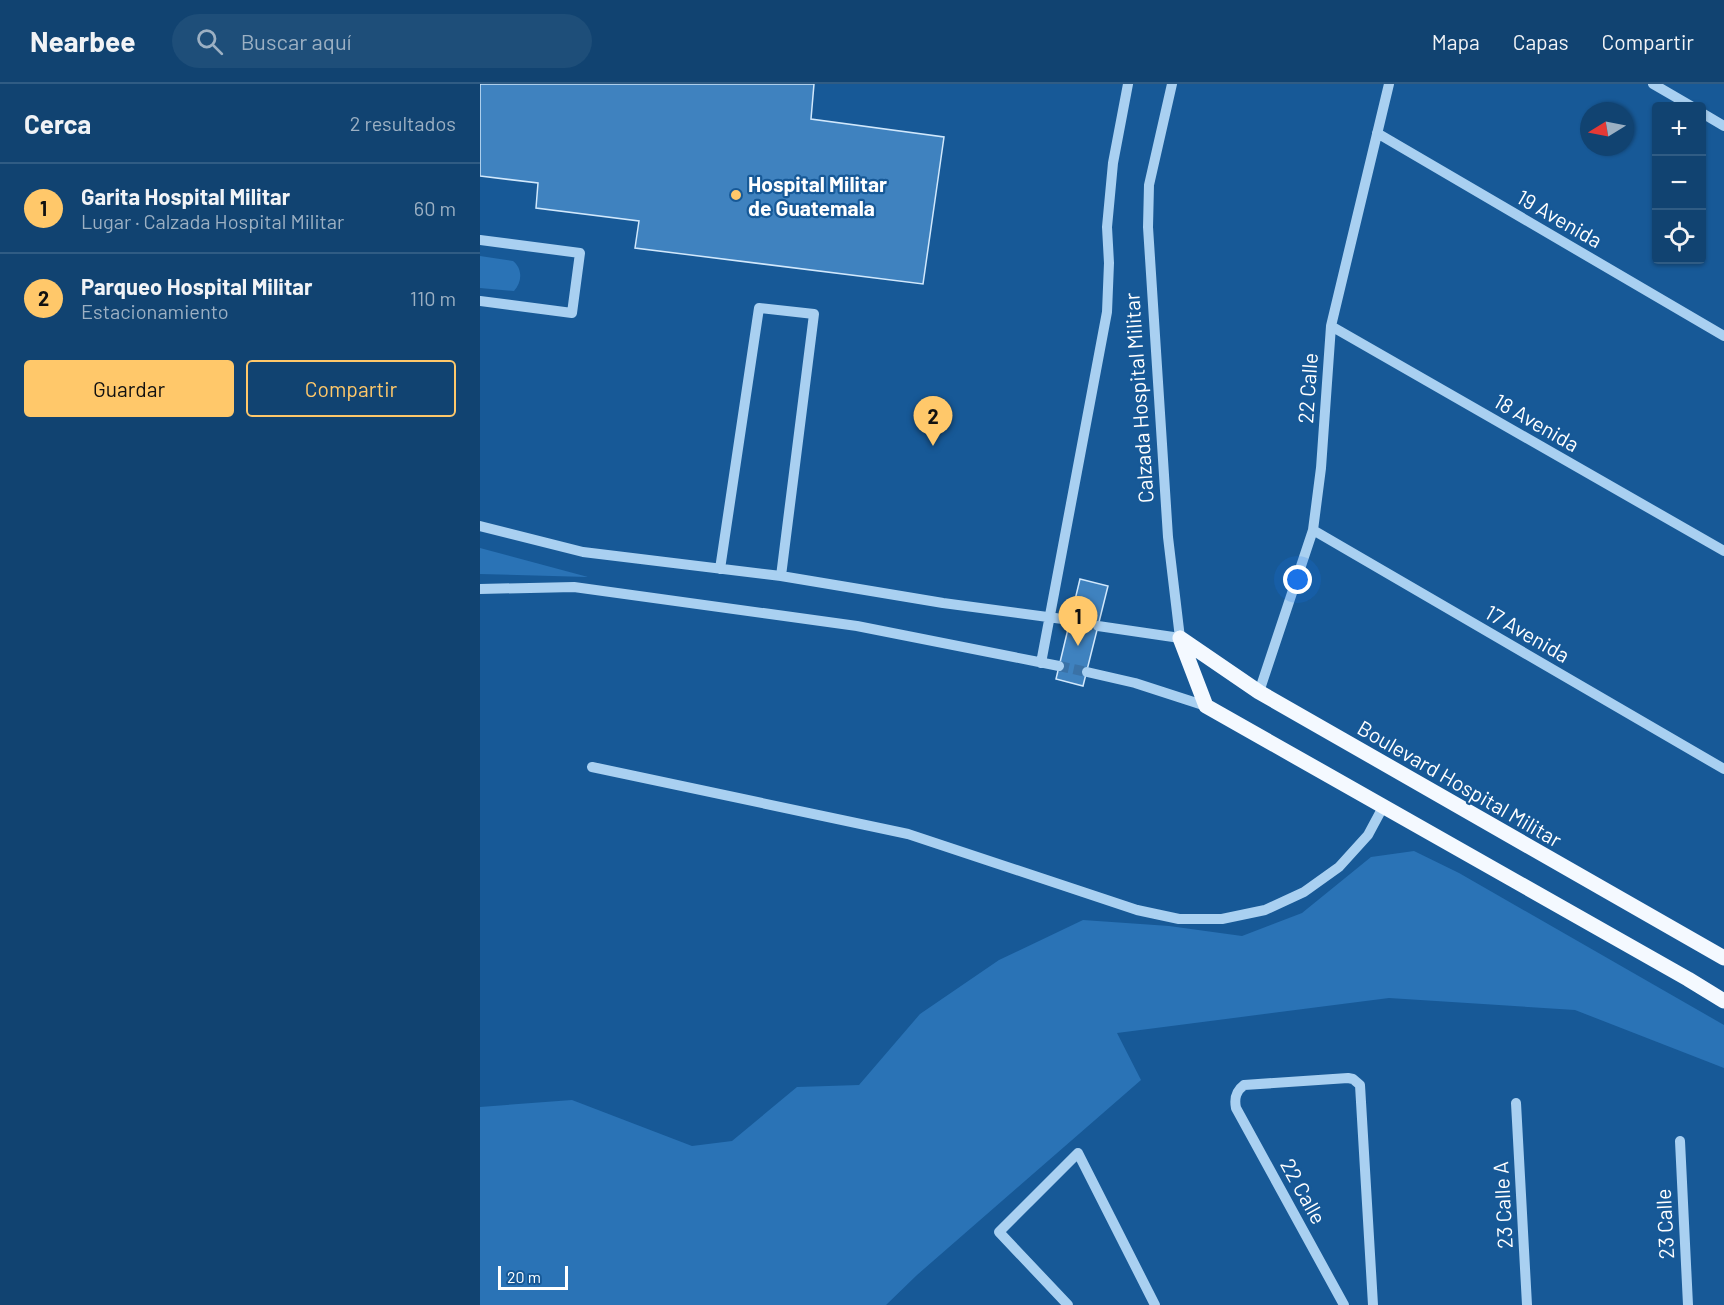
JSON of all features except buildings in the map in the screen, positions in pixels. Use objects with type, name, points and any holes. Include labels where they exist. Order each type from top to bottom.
[{"type":"main road","name":"Boulevard Hospital Militar","points":[[1180,638],[1259,692],[1724,958]]},
{"type":"main road","name":"Calzada Hospital Militar","points":[[1180,638],[1206,706]]},
{"type":"main road","points":[[1206,706],[1724,1001]]},
{"type":"street","points":[[1041,663],[1107,312],[1107,227],[1113,164],[1128,84]]},
{"type":"street","name":"Calzada Hospital Militar","points":[[1172,84],[1149,185],[1148,226],[1168,537],[1180,638]]},
{"type":"street","name":"22 Calle","points":[[1259,692],[1313,530],[1321,468],[1331,326],[1389,84]]},
{"type":"street","points":[[1653,84],[1684,102]]},
{"type":"street","points":[[1706,116],[1724,126]]},
{"type":"street","name":"19 Avenida","points":[[1377,133],[1724,336]]},
{"type":"street","points":[[480,240],[580,253],[572,313],[480,301]]},
{"type":"street","points":[[720,569],[759,308],[814,314],[781,576]]},
{"type":"street","name":"18 Avenida","points":[[1331,326],[1724,551]]},
{"type":"street","points":[[480,526],[583,552],[781,576],[954,605],[1070,621]]},
{"type":"street","name":"17 Avenida","points":[[1313,530],[1724,769]]},
{"type":"street","points":[[480,589],[586,588],[857,626],[1059,666]]},
{"type":"street","points":[[1098,626],[1180,638]]},
{"type":"street","points":[[1087,672],[1135,682],[1206,706]]},
{"type":"street","points":[[591,767],[908,834],[1137,910],[1179,919],[1222,919],[1264,910],[1304,892],[1339,867],[1368,835],[1383,807]]},
{"type":"street","name":"22 Calle","points":[[1344,1305],[1236,1108],[1236,1094],[1244,1085],[1348,1078],[1353,1078],[1360,1085],[1373,1305]]},
{"type":"street","name":"23 Calle A","points":[[1516,1103],[1527,1305]]},
{"type":"street","name":"23 Calle","points":[[1680,1141],[1688,1305]]},
{"type":"street","points":[[1068,1305],[999,1232],[1078,1153],[1155,1305]]},
{"type":"shaded area","points":[[480,256],[513,261],[516,264],[520,276],[519,284],[514,291],[480,288]]},
{"type":"shaded area","points":[[480,548],[588,577],[480,574]]},
{"type":"shaded area","points":[[1414,851],[1459,873],[1724,1025],[1724,1068],[1575,1010],[1389,998],[1117,1033],[1141,1080],[917,1275],[886,1305],[480,1305],[480,1107],[572,1100],[692,1146],[732,1141],[797,1087],[859,1085],[920,1014],[999,960],[1083,920],[1169,926],[1242,936],[1302,913],[1371,857]]},
{"type":"tunnel","points":[[1070,620],[1098,626]]},
{"type":"tunnel","points":[[1059,666],[1087,672]]},
{"type":"place","name":"Hospital Militar de Guatemala","points":[[736,195]]},
{"type":"place","name":"Parqueo Hospital Militar","points":[[933,446]]},
{"type":"place","name":"Garita Hospital Militar","points":[[1078,646]]}]
